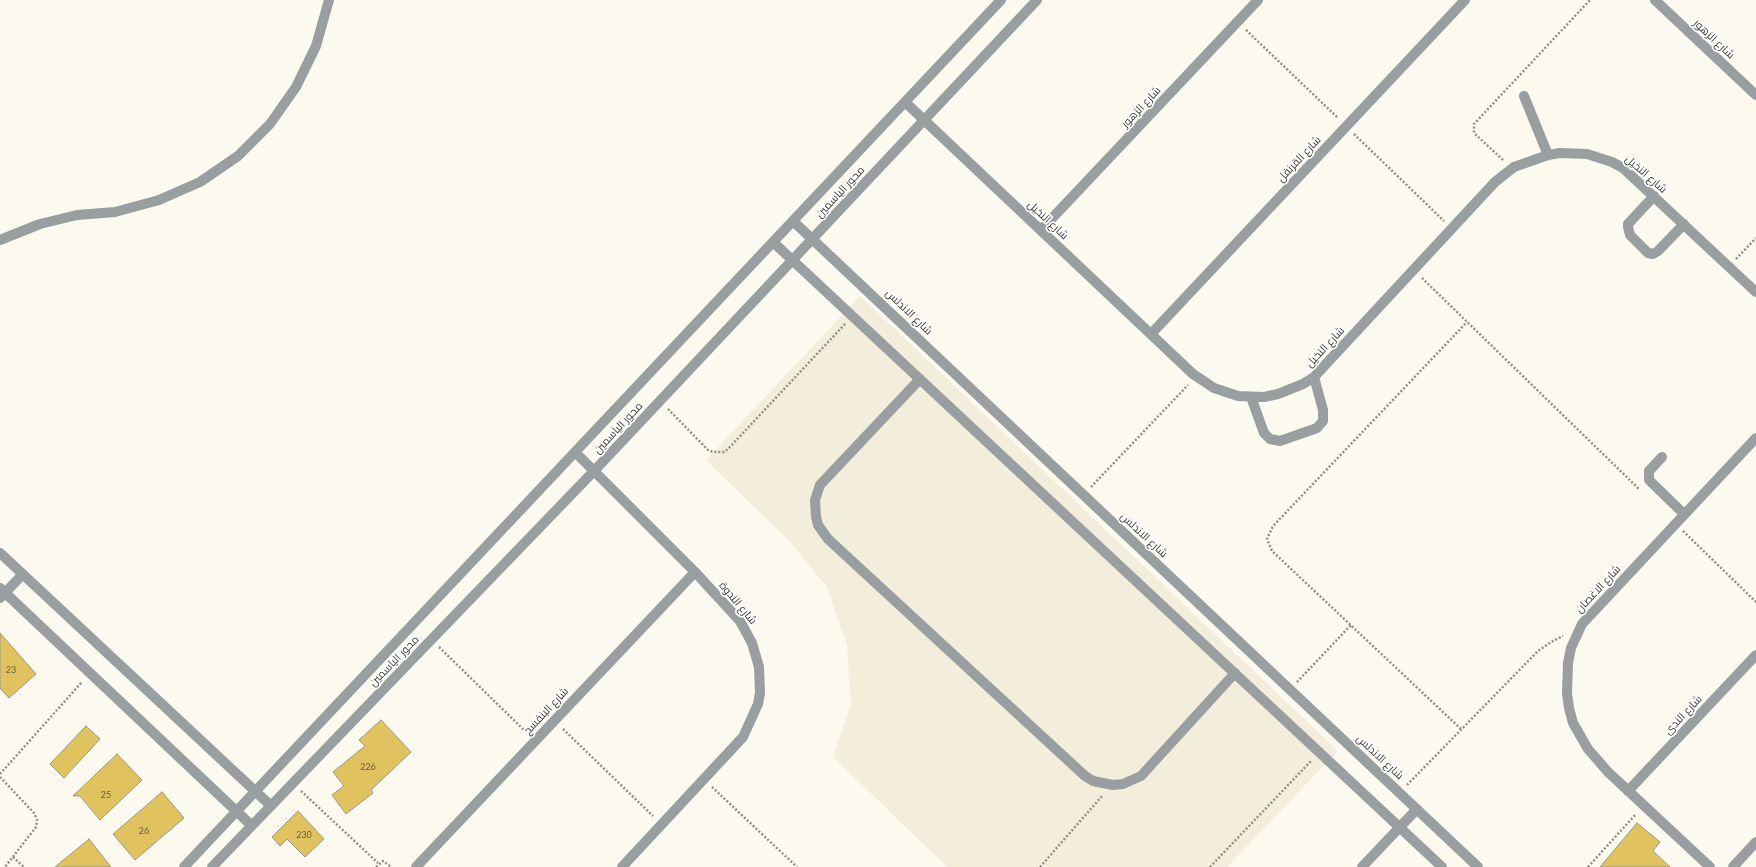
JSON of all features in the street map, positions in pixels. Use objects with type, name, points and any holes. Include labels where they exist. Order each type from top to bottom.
[{"type":"street","points":[[0,240],[40,224],[77,215],[115,212],[159,200],[200,182],[238,156],[270,124],[296,87],[316,46],[329,0]]},
{"type":"street","name":"محور الياسمين","points":[[184,867],[1001,0]]},
{"type":"street","name":"محور الياسمين","points":[[212,867],[270,805],[594,471],[1037,0]]},
{"type":"street","name":"شارع الزهور","points":[[1041,230],[1258,0]]},
{"type":"street","name":"شارع القرنفل","points":[[1150,334],[1465,0]]},
{"type":"street","name":"شارع الزهور","points":[[1655,0],[1756,95]]},
{"type":"street","points":[[1524,96],[1548,155]]},
{"type":"street","name":"شارع النخيل","points":[[905,102],[1196,376],[1214,388],[1226,392],[1251,397],[1278,394],[1303,384],[1314,377],[1495,182],[1525,162],[1548,155],[1574,153],[1587,154],[1612,162],[1623,168],[1756,292]]},
{"type":"street","points":[[1654,196],[1628,224],[1630,235],[1650,254],[1656,253],[1684,224]]},
{"type":"street","name":"شارع الاندلس","points":[[793,221],[1478,867]]},
{"type":"street","points":[[773,242],[1442,867]]},
{"type":"street","points":[[1251,397],[1264,433],[1270,439],[1280,440],[1317,428],[1323,421],[1323,410],[1314,377]]},
{"type":"street","points":[[920,379],[820,484],[815,500],[816,516],[818,525],[828,539],[1085,776],[1093,781],[1112,785],[1132,781],[1149,770],[1235,673]]},
{"type":"street","name":"شارع الاغصان","points":[[1710,867],[1597,761],[1573,723],[1567,693],[1566,678],[1568,663],[1577,634],[1582,624],[1756,438]]},
{"type":"street","name":"شارع الندوة","points":[[575,452],[695,572],[740,621],[747,632],[757,655],[760,680],[758,704],[749,727],[736,746],[622,867]]},
{"type":"street","points":[[1662,457],[1649,471],[1649,480],[1684,514]]},
{"type":"street","points":[[0,553],[270,805]]},
{"type":"street","name":"شارع البنفسج","points":[[416,867],[695,572]]},
{"type":"street","points":[[23,574],[2,593],[90,673],[251,825]]},
{"type":"street","name":"شارع الندى","points":[[1628,791],[1756,655]]},
{"type":"street","points":[[1362,867],[1417,809]]},
{"type":"street","points":[[1733,867],[1756,842]]},
{"type":"path","points":[[1728,266],[1756,238]]},
{"type":"path","points":[[1413,270],[1641,491]]},
{"type":"path","points":[[660,401],[708,450],[713,452],[724,452],[852,316]]},
{"type":"path","points":[[1462,729],[1272,551],[1268,543],[1268,534],[1273,526],[1467,322]]},
{"type":"path","points":[[1083,495],[1196,376]]},
{"type":"path","points":[[1675,524],[1756,602]]},
{"type":"path","points":[[1290,689],[1350,624]]},
{"type":"path","points":[[1399,793],[1538,651],[1559,638],[1577,634]]},
{"type":"path","points":[[431,640],[534,741]]},
{"type":"path","points":[[6,867],[36,827],[37,820],[34,813],[0,776],[90,673]]},
{"type":"path","points":[[554,720],[662,824]]},
{"type":"path","points":[[1210,867],[1320,752]]},
{"type":"path","points":[[704,780],[797,867]]},
{"type":"path","points":[[292,783],[378,863]]},
{"type":"path","points":[[1040,867],[1112,785]]},
{"type":"path","points":[[1588,867],[1644,806]]},
{"type":"path","points":[[13,857],[24,867]]},
{"type":"path","points":[[376,867],[378,863],[384,861],[391,867]]},
{"type":"shaded area","points":[[860,296],[1338,751],[1227,867],[947,867],[833,757],[851,704],[847,646],[827,587],[789,541],[706,460]]},
{"type":"building","points":[[0,633],[36,674],[9,698],[0,688]]},
{"type":"building","points":[[381,720],[411,752],[371,790],[373,793],[346,814],[332,795],[344,786],[333,772],[365,746],[359,740]]},
{"type":"building","points":[[86,726],[100,739],[64,778],[50,764]]},
{"type":"building","points":[[117,754],[142,780],[100,820],[80,796],[73,796]]},
{"type":"building","points":[[162,792],[184,818],[135,860],[113,834]]},
{"type":"building","points":[[298,811],[324,839],[305,857],[287,839],[280,846],[272,837]]},
{"type":"building","points":[[1637,823],[1660,842],[1653,851],[1670,867],[1600,867]]},
{"type":"building","points":[[89,839],[111,867],[55,867]]}]
